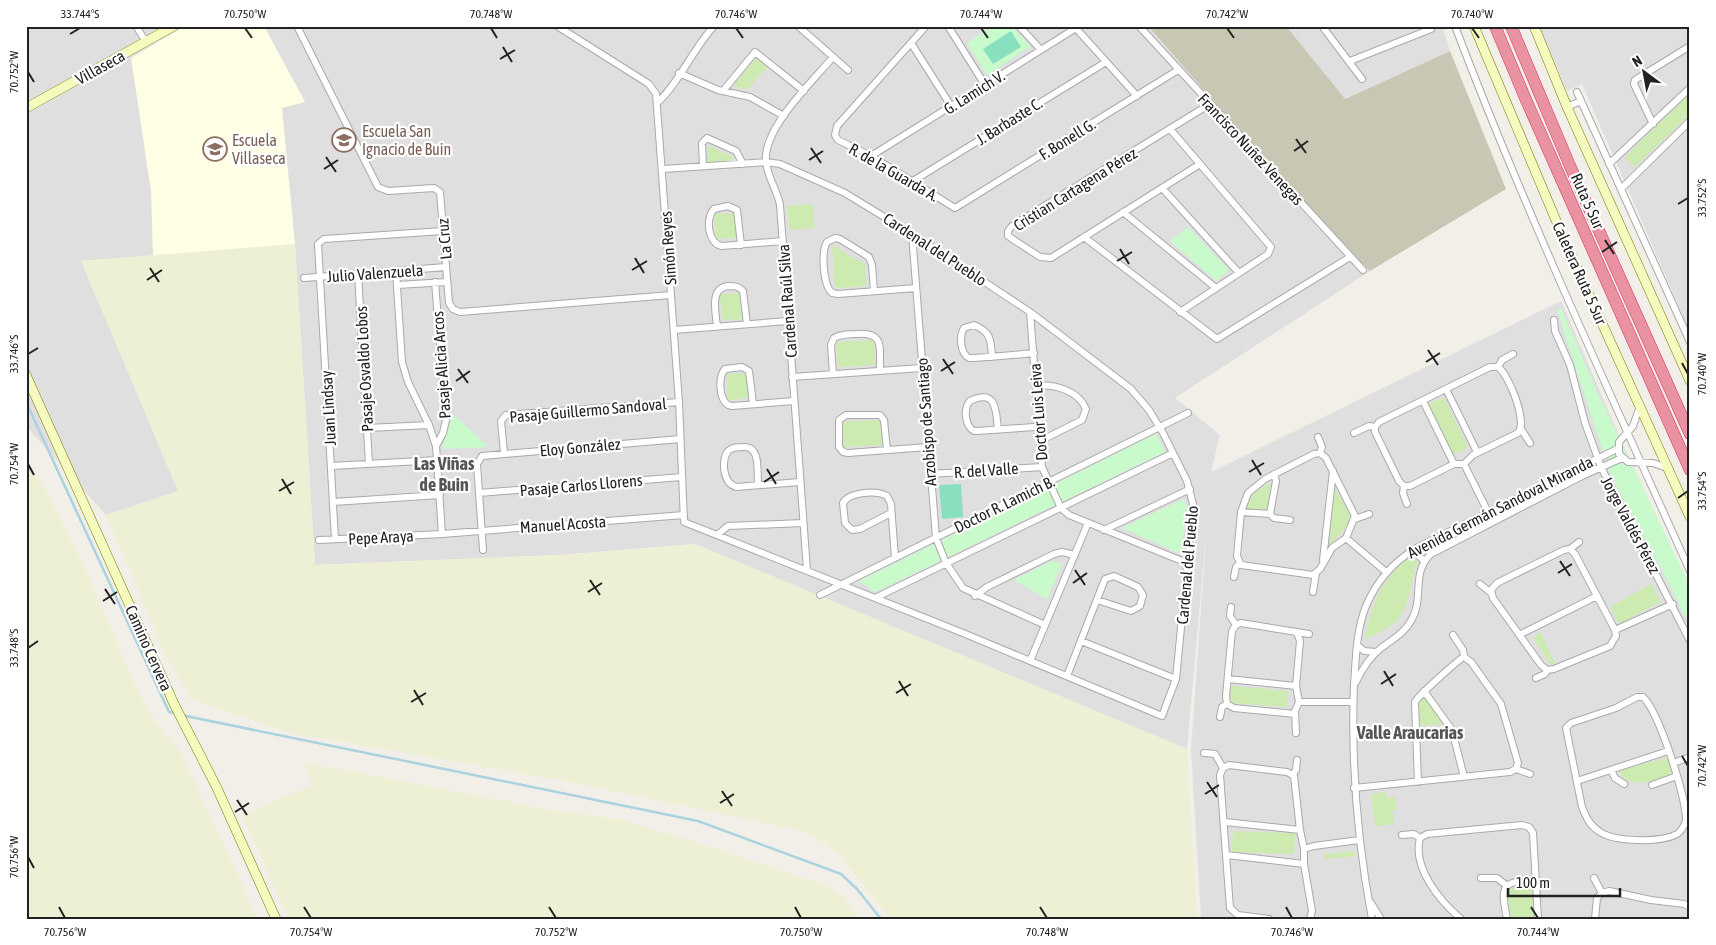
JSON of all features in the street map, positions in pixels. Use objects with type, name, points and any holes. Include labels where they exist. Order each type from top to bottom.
[{"type":"highway","name":"Ruta 5 Sur","points":[[1495,26],[1549,154],[1690,470]]},
{"type":"highway","name":"Ruta 5 Sur","points":[[1511,26],[1570,166],[1690,434]]},
{"type":"street","points":[[136,26],[146,42]]},
{"type":"street","name":"Villaseca","points":[[26,108],[174,26]]},
{"type":"street","name":"La Cruz","points":[[297,26],[378,187],[385,191],[434,188],[439,190],[450,305],[460,312],[671,295]]},
{"type":"street","name":"Simón Reyes","points":[[558,26],[648,84],[655,91],[658,102],[679,402],[684,519]]},
{"type":"street","points":[[658,102],[700,42],[714,26]]},
{"type":"street","points":[[798,26],[848,70]]},
{"type":"street","points":[[926,26],[911,43],[951,106]]},
{"type":"street","points":[[948,26],[986,84]]},
{"type":"street","points":[[1019,26],[1041,50]]},
{"type":"street","name":"Francisco Nuñez Venegas","points":[[1139,26],[1363,270]]},
{"type":"street","points":[[1322,26],[1362,79]]},
{"type":"street","points":[[1455,26],[1488,112],[1690,571]]},
{"type":"street","name":"Caletera Ruta 5 Sur","points":[[1474,26],[1566,244],[1690,517]]},
{"type":"street","points":[[1534,26],[1567,108],[1687,366],[1690,381]]},
{"type":"street","points":[[1075,27],[1137,96]]},
{"type":"street","name":"G. Lamich V.","points":[[872,156],[1075,27]]},
{"type":"street","points":[[1350,61],[1431,29]]},
{"type":"street","name":"R. de la Guarda A.","points":[[911,43],[837,126],[835,135],[838,140],[872,156],[955,208]]},
{"type":"street","points":[[1653,124],[1634,82],[1690,46]]},
{"type":"street","points":[[723,91],[755,52],[804,91]]},
{"type":"street","name":"Cardenal Raúl Silva","points":[[806,570],[783,241],[779,200],[766,162],[766,149],[769,140],[784,116],[833,57]]},
{"type":"street","name":"J. Barbaste C.","points":[[913,181],[1106,62]]},
{"type":"street","name":"F. Bonell G.","points":[[955,208],[1178,70]]},
{"type":"street","points":[[679,73],[723,91],[750,98],[784,116]]},
{"type":"street","points":[[1609,164],[1690,88]]},
{"type":"street","points":[[1577,92],[1690,342]]},
{"type":"street","points":[[1567,108],[1581,101]]},
{"type":"street","name":"Cristian Cartagena Pérez","points":[[1200,164],[1054,256],[1045,258],[1012,240],[1008,233],[1012,226],[1210,104]]},
{"type":"street","points":[[1621,189],[1690,121]]},
{"type":"street","points":[[1170,129],[1271,247],[1268,254],[1180,312]]},
{"type":"street","points":[[703,166],[702,143],[707,138],[736,151],[743,164]]},
{"type":"street","name":"Cardenal del Pueblo","points":[[663,169],[766,162],[780,164],[845,192],[1030,312],[1131,389],[1149,410],[1190,489],[1193,510],[1176,679],[1162,716],[842,584],[716,535],[684,519]]},
{"type":"street","points":[[1162,188],[1239,273]]},
{"type":"street","points":[[741,245],[737,210],[728,206],[714,208],[709,217],[713,242],[722,246],[741,245],[783,241]]},
{"type":"street","points":[[1123,212],[1216,288]]},
{"type":"street","name":"Juan Lindsay","points":[[335,539],[321,277],[317,248],[322,240],[443,231]]},
{"type":"street","name":"Arzobispo de Santiago","points":[[912,234],[936,538],[946,563],[961,586],[975,596],[1046,625]]},
{"type":"street","points":[[1084,237],[1217,339],[1350,257]]},
{"type":"street","points":[[874,291],[872,265],[869,257],[840,239],[834,238],[827,242],[824,250],[827,284],[830,291],[838,294],[916,288]]},
{"type":"street","name":"Julio Valenzuela","points":[[304,278],[446,267]]},
{"type":"street","points":[[396,272],[402,362],[408,382],[429,424],[436,446],[442,534]]},
{"type":"street","name":"Pasaje Osvaldo Lobos","points":[[358,274],[369,464]]},
{"type":"street","name":"Pasaje Alicia Arcos","points":[[435,282],[446,420],[443,433],[436,446]]},
{"type":"street","name":"Julio Valenzuela","points":[[397,285],[447,282]]},
{"type":"street","points":[[717,327],[716,295],[720,288],[725,286],[736,286],[743,291],[747,324]]},
{"type":"street","name":"Doctor Luis Leiva","points":[[1030,312],[1042,467],[1061,508]]},
{"type":"street","name":"Jorge Valdés Pérez","points":[[1554,320],[1555,331],[1570,365],[1579,402],[1601,467],[1690,641]]},
{"type":"street","points":[[674,330],[788,321]]},
{"type":"street","points":[[992,357],[991,337],[988,332],[974,324],[964,328],[961,336],[962,349],[965,356],[972,358],[992,357],[1034,354]]},
{"type":"street","points":[[833,374],[831,345],[834,338],[841,335],[869,333],[876,336],[878,340],[880,371]]},
{"type":"street","points":[[1498,367],[1502,360],[1513,354]]},
{"type":"street","points":[[752,404],[749,371],[742,367],[725,369],[721,376],[724,402],[730,406],[794,401]]},
{"type":"street","points":[[1490,367],[1498,367],[1503,372],[1514,396],[1522,421],[1521,429],[1518,433],[1477,452],[1464,464],[1454,464],[1410,486],[1404,486],[1399,481],[1375,432],[1375,427],[1379,422],[1490,367]]},
{"type":"street","points":[[792,377],[922,368]]},
{"type":"street","name":"Camino Cervera","points":[[26,374],[179,714],[217,788],[276,919]]},
{"type":"street","points":[[1036,386],[1053,385],[1062,388],[1084,404],[1086,412],[1080,421],[1040,441]]},
{"type":"street","points":[[1446,389],[1477,452]]},
{"type":"street","points":[[998,430],[996,405],[993,401],[986,398],[970,401],[966,407],[967,423],[970,429],[977,431],[998,430],[1039,427]]},
{"type":"street","points":[[1424,401],[1454,464]]},
{"type":"street","name":"Pasaje Guillermo Sandoval","points":[[504,453],[501,421],[506,415],[679,402]]},
{"type":"street","points":[[1640,406],[1636,420],[1618,442],[1617,448],[1622,458],[1631,463],[1653,463],[1668,468]]},
{"type":"street","name":"Doctor R. Lamich B.","points":[[820,595],[1188,413]]},
{"type":"street","points":[[887,450],[884,420],[880,414],[846,415],[839,420],[839,447],[843,452],[887,450],[928,447]]},
{"type":"street","points":[[367,428],[429,424]]},
{"type":"street","points":[[1354,433],[1369,426],[1375,427]]},
{"type":"street","points":[[1521,429],[1530,443]]},
{"type":"street","points":[[1318,437],[1322,447],[1320,453]]},
{"type":"street","name":"Eloy González","points":[[480,493],[478,464],[480,458],[485,455],[680,439]]},
{"type":"street","points":[[758,485],[756,456],[753,449],[746,446],[732,448],[728,451],[725,458],[726,476],[729,483],[736,486],[758,485],[800,482]]},
{"type":"street","name":"Avenida Germán Sandoval Miranda","points":[[1372,919],[1359,840],[1354,788],[1354,685],[1357,645],[1367,605],[1386,572],[1413,550],[1617,448]]},
{"type":"street","name":"Doctor R. Lamich B.","points":[[875,598],[1173,453]]},
{"type":"street","points":[[1316,573],[1307,575],[1246,568],[1239,564],[1237,556],[1241,512],[1245,498],[1252,488],[1274,474],[1314,454],[1320,453],[1325,456],[1333,471],[1355,519]]},
{"type":"street","name":"Avenida Germán Sandoval Miranda","points":[[1354,685],[1363,667],[1377,652],[1402,633],[1412,620],[1416,610],[1419,574],[1424,561],[1442,546],[1622,458]]},
{"type":"street","points":[[331,466],[438,460]]},
{"type":"street","points":[[1464,464],[1488,512]]},
{"type":"street","name":"R. del Valle","points":[[930,474],[1042,467]]},
{"type":"street","points":[[1322,563],[1333,471]]},
{"type":"street","points":[[1270,514],[1276,481],[1274,474]]},
{"type":"street","name":"Pasaje Carlos Llorens","points":[[480,493],[682,477]]},
{"type":"street","points":[[1331,487],[1336,485],[1341,487]]},
{"type":"street","points":[[1404,486],[1403,493],[1407,504]]},
{"type":"street","points":[[1104,530],[1190,489]]},
{"type":"street","points":[[1531,491],[1535,499]]},
{"type":"street","points":[[480,493],[483,550]]},
{"type":"street","points":[[891,513],[860,529],[852,530],[845,523],[844,503],[852,495],[881,493],[889,498],[891,513],[894,558]]},
{"type":"street","points":[[333,502],[440,495]]},
{"type":"street","points":[[1061,508],[1069,515],[1188,563]]},
{"type":"street","points":[[1241,512],[1270,514],[1276,518],[1290,520]]},
{"type":"street","points":[[1313,592],[1316,573],[1331,550],[1346,538],[1355,519],[1369,514]]},
{"type":"street","name":"Manuel Acosta","points":[[442,534],[684,519]]},
{"type":"street","points":[[716,535],[728,526],[803,523]]},
{"type":"street","points":[[1030,661],[1088,523]]},
{"type":"street","name":"Pepe Araya","points":[[319,540],[442,534]]},
{"type":"street","points":[[1346,538],[1386,572]]},
{"type":"street","points":[[1491,593],[1497,583],[1564,550],[1570,549],[1579,542]]},
{"type":"street","points":[[1324,546],[1331,550]]},
{"type":"street","points":[[1536,678],[1547,670],[1554,669],[1610,646],[1616,639],[1615,630],[1575,554],[1570,549]]},
{"type":"street","points":[[1413,550],[1424,561]]},
{"type":"street","points":[[975,596],[987,587],[1054,554],[1062,552],[1075,555]]},
{"type":"street","points":[[1234,576],[1236,567],[1239,564]]},
{"type":"street","points":[[1067,676],[1105,579],[1111,576],[1138,586],[1143,593],[1141,604],[1134,610],[1128,611],[1097,600]]},
{"type":"street","points":[[1480,584],[1491,593],[1519,635],[1547,670]]},
{"type":"street","points":[[1519,635],[1597,596]]},
{"type":"street","points":[[1615,630],[1672,604]]},
{"type":"street","points":[[1231,608],[1230,616],[1236,625]]},
{"type":"street","points":[[1227,704],[1232,631],[1236,625],[1244,623],[1271,626],[1309,634]]},
{"type":"street","points":[[1296,733],[1295,714],[1299,702],[1296,686],[1300,641],[1297,633]]},
{"type":"street","points":[[1453,634],[1463,650],[1464,658]]},
{"type":"street","points":[[1081,640],[1176,679]]},
{"type":"street","points":[[1357,645],[1364,652],[1377,652]]},
{"type":"street","points":[[1354,788],[1418,782],[1510,772],[1516,769],[1518,763],[1500,704],[1471,662],[1464,658],[1459,659],[1443,676],[1416,699],[1418,782]]},
{"type":"street","points":[[1228,679],[1296,686]]},
{"type":"street","points":[[1424,691],[1452,730],[1464,777]]},
{"type":"street","points":[[1637,696],[1643,697],[1648,703],[1672,763],[1677,776],[1686,817],[1683,828],[1672,836],[1631,840],[1605,835],[1592,826],[1582,807],[1566,731],[1568,726],[1616,708],[1637,696]]},
{"type":"street","points":[[1299,702],[1353,702]]},
{"type":"street","points":[[1227,704],[1234,708],[1295,714]]},
{"type":"street","points":[[1220,717],[1222,707],[1227,704]]},
{"type":"street","points":[[1577,781],[1668,751]]},
{"type":"street","points":[[1204,753],[1215,754],[1223,768]]},
{"type":"street","points":[[1672,763],[1690,757]]},
{"type":"street","points":[[1293,774],[1296,770],[1297,760]]},
{"type":"street","points":[[1269,919],[1229,913],[1225,822],[1220,775],[1223,768],[1232,765],[1293,774]]},
{"type":"street","points":[[1516,769],[1530,774]]},
{"type":"street","points":[[1611,770],[1615,778],[1624,784]]},
{"type":"street","points":[[1293,774],[1312,912],[1310,919]]},
{"type":"street","points":[[1652,785],[1677,776]]},
{"type":"street","points":[[1225,822],[1300,830]]},
{"type":"street","points":[[1420,838],[1427,834],[1527,825],[1533,833],[1538,919]]},
{"type":"street","points":[[1402,835],[1414,834],[1420,838]]},
{"type":"street","points":[[1420,838],[1419,852],[1426,875],[1433,887],[1461,919]]},
{"type":"street","points":[[1304,849],[1359,840]]},
{"type":"street","points":[[1227,855],[1304,864]]},
{"type":"street","points":[[1481,878],[1497,878],[1506,885]]},
{"type":"street","points":[[1594,878],[1602,893]]},
{"type":"street","points":[[1507,919],[1504,891],[1506,885],[1511,882],[1536,879]]},
{"type":"street","points":[[1595,919],[1596,901],[1602,893],[1609,891],[1690,907]]},
{"type":"street","name":"Avenida Germán Sandoval Miranda","points":[[1368,897],[1381,919]]},
{"type":"shaded area","points":[[26,26],[1148,26],[1294,193],[1370,271],[1175,398],[1220,435],[1211,472],[1561,301],[1620,438],[1690,589],[1690,919],[1201,919],[1191,749],[1207,524],[1187,749],[695,544],[559,555],[315,565],[295,244],[81,261],[179,491],[106,515],[26,426]]},
{"type":"shaded area","name":"Escuela Villaseca","points":[[185,26],[264,26],[305,102],[282,108],[295,244],[153,256],[151,191],[131,58]]},
{"type":"shaded area","points":[[1148,26],[1286,26],[1345,99],[1450,51],[1506,189],[1370,271],[1294,193]]},
{"type":"shaded area","points":[[1286,26],[1442,26],[1450,51],[1344,99]]},
{"type":"shaded area","points":[[1539,26],[1690,26],[1690,332],[1582,84],[1567,91]]},
{"type":"shaded area","points":[[295,244],[315,565],[559,555],[695,544],[1187,749],[1197,919],[890,919],[838,853],[808,832],[575,783],[291,733],[192,700],[166,656],[106,515],[178,491],[81,261]]},
{"type":"shaded area","points":[[26,461],[47,492],[89,577],[140,696],[152,717],[181,753],[258,919],[26,919]]},
{"type":"shaded area","points":[[303,762],[547,809],[618,819],[693,841],[828,886],[843,896],[859,919],[289,919],[242,816],[312,785]]},
{"type":"green space","points":[[993,26],[1010,26],[1031,46],[987,75],[967,43]]},
{"type":"green space","points":[[1011,31],[1021,47],[993,64],[983,49]]},
{"type":"green space","points":[[757,57],[768,66],[747,90],[733,86]]},
{"type":"green space","points":[[1690,93],[1690,114],[1635,167],[1625,157]]},
{"type":"green space","points":[[707,145],[731,156],[734,160],[707,163]]},
{"type":"green space","points":[[813,204],[814,228],[789,230],[787,206]]},
{"type":"green space","points":[[734,213],[736,238],[716,239],[714,214]]},
{"type":"green space","points":[[1188,227],[1229,270],[1216,281],[1170,241]]},
{"type":"green space","points":[[832,245],[865,264],[866,286],[835,288]]},
{"type":"green space","points":[[740,293],[742,319],[722,320],[720,294]]},
{"type":"green space","points":[[1561,308],[1598,394],[1690,586],[1690,626],[1610,473],[1557,310]]},
{"type":"green space","points":[[874,340],[875,365],[838,367],[836,342]]},
{"type":"green space","points":[[747,373],[748,398],[728,400],[727,374]]},
{"type":"green space","points":[[1444,397],[1468,448],[1453,455],[1429,404]]},
{"type":"green space","points":[[449,411],[489,447],[442,449],[450,423]]},
{"type":"green space","points":[[880,420],[882,445],[844,447],[843,422]]},
{"type":"green space","points":[[1156,434],[1165,452],[875,592],[859,581]]},
{"type":"green space","points":[[1271,483],[1267,509],[1247,509],[1250,499],[1255,493]]},
{"type":"green space","points":[[961,484],[963,517],[942,519],[939,485]]},
{"type":"green space","points":[[1335,488],[1349,512],[1351,523],[1328,546]]},
{"type":"green space","points":[[1184,499],[1187,508],[1181,554],[1122,528]]},
{"type":"green space","points":[[1410,556],[1418,562],[1405,609],[1392,625],[1364,639],[1379,593],[1391,575]]},
{"type":"green space","points":[[1052,561],[1062,564],[1047,599],[1014,580]]},
{"type":"green space","points":[[1651,584],[1661,602],[1619,624],[1610,607]]},
{"type":"green space","points":[[1540,632],[1556,665],[1551,666],[1533,638]]},
{"type":"green space","points":[[1231,686],[1288,691],[1287,707],[1230,703]]},
{"type":"green space","points":[[1423,698],[1427,700],[1443,724],[1421,726],[1419,704]]},
{"type":"green space","points":[[1665,758],[1669,761],[1673,775],[1635,783],[1623,777],[1619,771]]},
{"type":"green space","points":[[1386,792],[1387,798],[1395,797],[1397,810],[1392,811],[1394,824],[1375,826],[1371,794]]},
{"type":"green space","points":[[1233,831],[1295,833],[1294,854],[1232,852]]},
{"type":"green space","points":[[1355,851],[1356,856],[1324,859],[1324,854]]},
{"type":"green space","points":[[1524,884],[1530,886],[1532,891],[1534,919],[1512,919],[1506,894],[1507,888]]},
{"type":"waterway","points":[[26,402],[169,712],[176,713]]},
{"type":"waterway","points":[[181,715],[698,821],[841,874],[857,889],[881,919]]},
{"type":"place","name":"Escuela San Ignacio de Buin","points":[[344,140]]},
{"type":"place","name":"Escuela Villaseca","points":[[215,149]]},
{"type":"district","name":"Las Viñas de Buin","points":[[444,474]]},
{"type":"district","name":"Valle Araucarias","points":[[1410,733]]}]
